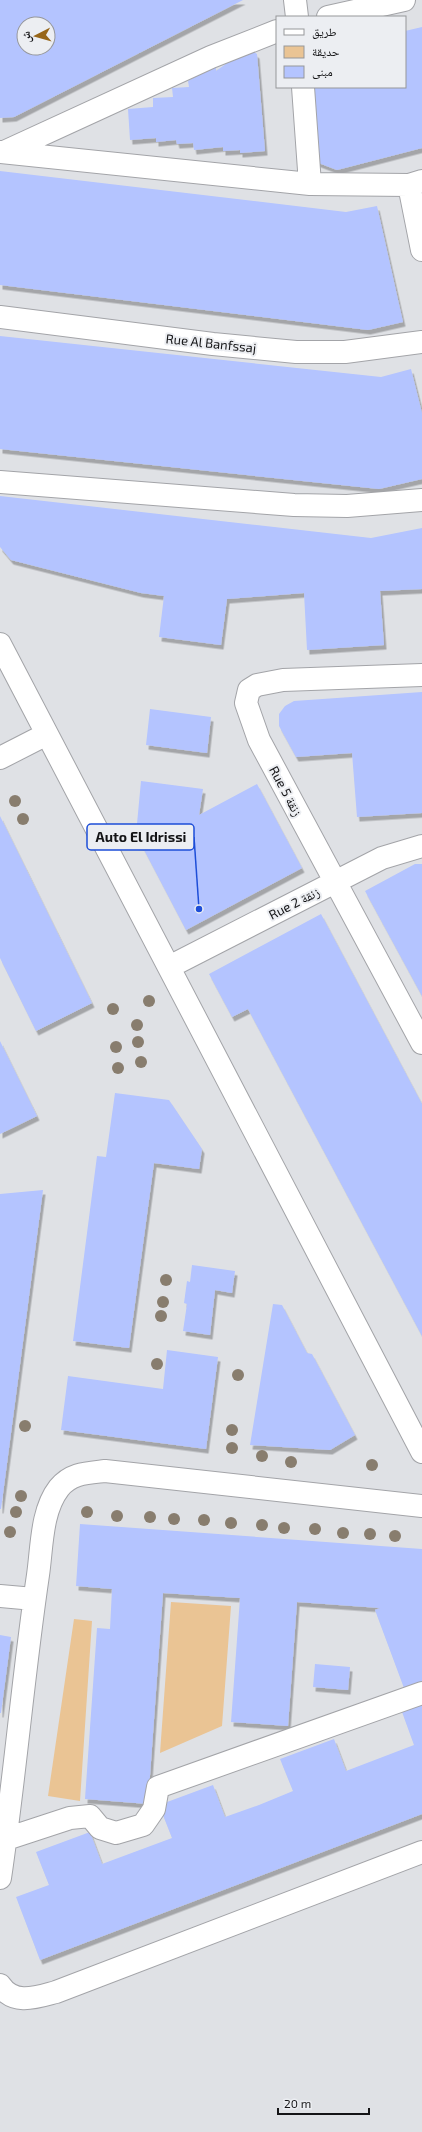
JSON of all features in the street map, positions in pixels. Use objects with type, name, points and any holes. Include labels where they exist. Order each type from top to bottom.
[{"type":"street","points":[[295,0],[297,16]]},
{"type":"street","points":[[332,16],[404,0]]},
{"type":"street","points":[[1,152],[211,57],[276,32]]},
{"type":"street","points":[[303,88],[310,184]]},
{"type":"street","points":[[1,152],[310,184],[415,183],[422,250]]},
{"type":"street","name":"Rue Al Banfssaj","points":[[0,318],[205,343],[296,352],[345,352],[422,342]]},
{"type":"street","points":[[0,482],[294,505],[347,506],[422,500]]},
{"type":"street","points":[[0,644],[422,1452]]},
{"type":"street","name":"Rue 5 زنقة","points":[[422,675],[283,680],[257,685],[249,690],[246,703],[259,740],[422,1043]]},
{"type":"street","points":[[0,758],[47,734]]},
{"type":"street","name":"Rue 2 زنقة","points":[[169,967],[382,858],[422,846]]},
{"type":"street","points":[[0,1878],[6,1839],[34,1599],[47,1511],[58,1489],[68,1479],[84,1473],[105,1472],[422,1506]]},
{"type":"street","points":[[0,1596],[34,1599]]},
{"type":"street","points":[[6,1839],[70,1818],[90,1816],[100,1828],[116,1833],[143,1824],[154,1809],[158,1787],[422,1693]]},
{"type":"street","points":[[0,1985],[17,1999],[32,1998],[56,1992],[422,1852]]},
{"type":"green space","points":[[171,1602],[231,1606],[222,1726],[160,1753]]},
{"type":"green space","points":[[74,1619],[92,1621],[80,1801],[48,1796]]},
{"type":"building","points":[[0,0],[243,0],[14,117],[0,118]]},
{"type":"building","points":[[422,27],[422,148],[337,170],[316,162],[311,88],[406,88],[406,31]]},
{"type":"building","points":[[248,48],[257,54],[265,151],[240,153],[240,150],[223,151],[223,147],[194,150],[193,143],[177,144],[176,140],[156,142],[156,138],[130,140],[128,109],[153,107],[153,98],[173,97],[172,88],[189,87],[188,81],[216,65],[216,71]]},
{"type":"building","points":[[0,171],[346,212],[377,206],[403,322],[368,330],[0,285]]},
{"type":"building","points":[[0,336],[381,377],[411,369],[422,413],[422,479],[379,489],[0,449]]},
{"type":"building","points":[[0,496],[371,538],[422,528],[422,589],[380,591],[384,645],[307,650],[304,593],[227,599],[221,645],[159,637],[164,596],[141,593],[11,560],[0,547]]},
{"type":"building","points":[[422,692],[422,813],[357,817],[352,753],[296,757],[279,726],[279,714],[285,706],[294,701]]},
{"type":"building","points":[[150,709],[211,717],[207,753],[146,745]]},
{"type":"building","points":[[141,781],[203,789],[199,815],[257,784],[302,868],[186,930],[142,846],[135,845]]},
{"type":"building","points":[[0,816],[92,1003],[36,1031],[0,958]]},
{"type":"building","points":[[415,864],[422,864],[422,996],[365,891]]},
{"type":"building","points":[[321,914],[422,1104],[422,1336],[248,1009],[232,1017],[209,974]]},
{"type":"building","points":[[0,1041],[37,1116],[0,1134]]},
{"type":"building","points":[[115,1093],[169,1100],[202,1149],[199,1169],[154,1163],[129,1348],[73,1341],[97,1156],[106,1157]]},
{"type":"building","points":[[43,1190],[1,1509],[0,1509],[0,1194]]},
{"type":"building","points":[[192,1265],[235,1271],[232,1293],[215,1290],[210,1335],[183,1331],[187,1304],[184,1303],[187,1281],[190,1282]]},
{"type":"building","points":[[273,1304],[282,1305],[307,1353],[312,1354],[355,1435],[330,1450],[250,1445]]},
{"type":"building","points":[[167,1350],[218,1357],[206,1449],[61,1430],[68,1376],[163,1389]]},
{"type":"building","points":[[80,1524],[422,1549],[422,1681],[404,1688],[375,1610],[380,1608],[297,1602],[288,1726],[231,1722],[240,1598],[163,1593],[148,1804],[85,1799],[97,1628],[110,1629],[112,1589],[76,1586]]},
{"type":"building","points":[[0,1635],[11,1637],[1,1713],[0,1713]]},
{"type":"building","points":[[315,1664],[350,1667],[348,1690],[313,1687]]},
{"type":"building","points":[[422,1705],[422,1814],[40,1960],[16,1897],[49,1885],[36,1852],[90,1832],[102,1864],[172,1838],[159,1805],[213,1785],[225,1817],[259,1805],[293,1791],[280,1759],[334,1739],[346,1771],[414,1745],[402,1712]]},
{"type":"place","name":"Auto El Idrissi","points":[[199,909]]}]
